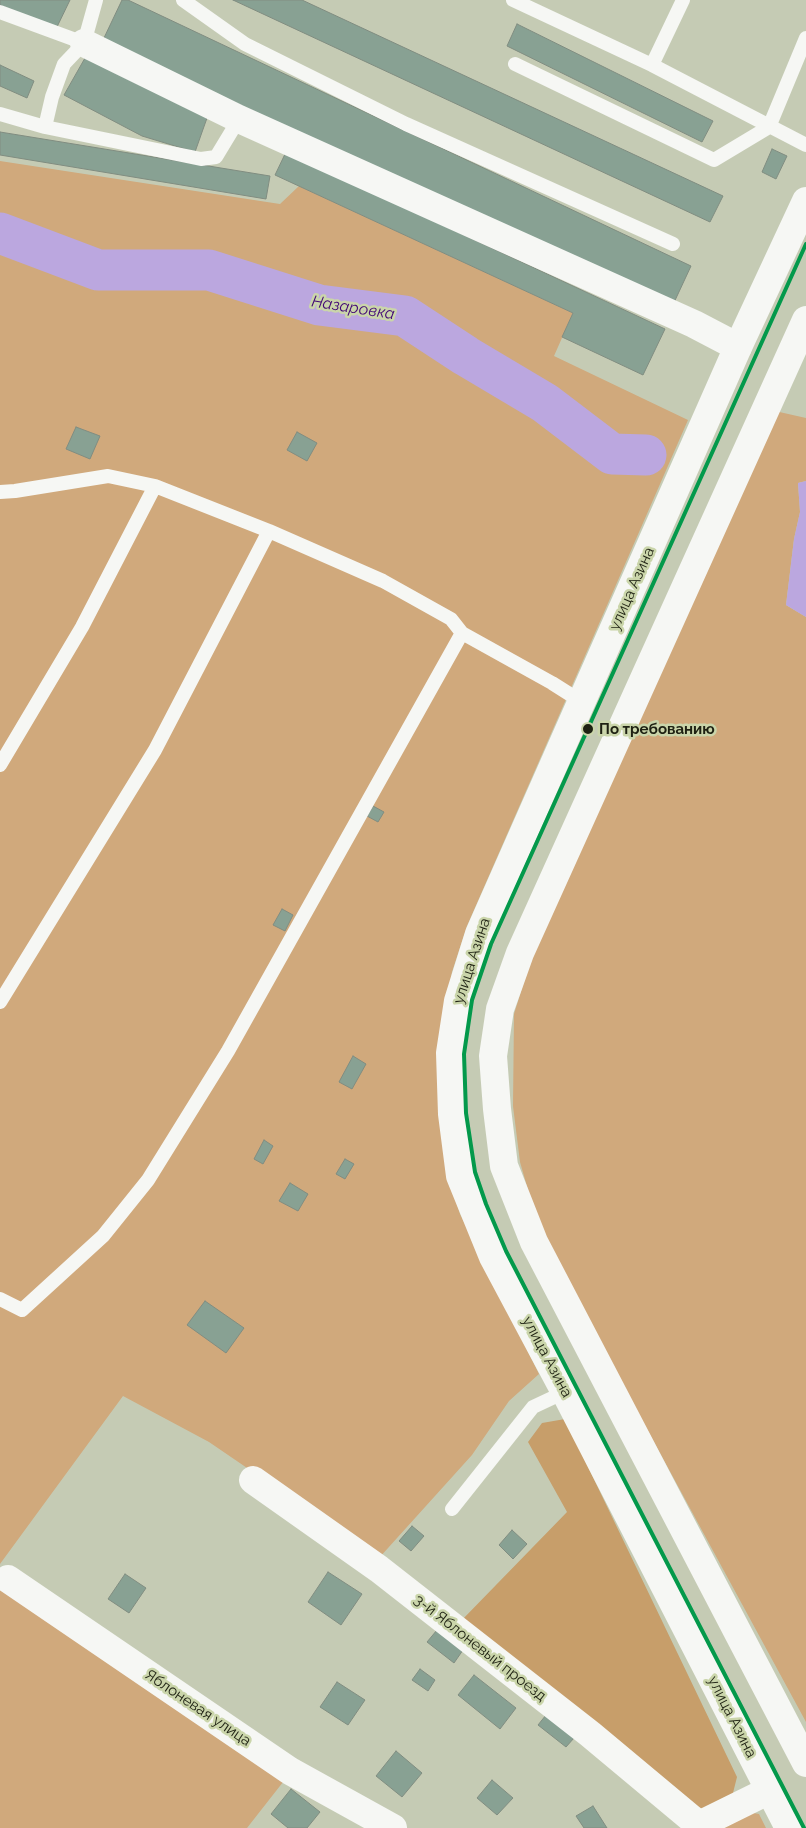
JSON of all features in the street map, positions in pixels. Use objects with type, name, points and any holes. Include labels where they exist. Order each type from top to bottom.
[{"type":"street","points":[[84,43],[239,119],[694,324],[738,347]]},
{"type":"street","name":"улица Азина","points":[[789,1828],[565,1392],[493,1257],[460,1176],[452,1114],[450,1053],[458,1001],[479,934],[738,347],[806,201]]},
{"type":"street","points":[[806,320],[800,348],[520,953],[500,1009],[493,1056],[504,1166],[534,1242],[806,1763]]},
{"type":"street","name":"3-й Яблоневый проезд","points":[[253,1480],[379,1569],[590,1734],[699,1827]]},
{"type":"street","name":"Яблоневая улица","points":[[8,1580],[290,1771],[393,1828]]},
{"type":"street","points":[[699,1827],[770,1790]]},
{"type":"lane","points":[[45,127],[52,97],[64,64],[84,43],[96,0]]},
{"type":"lane","points":[[183,0],[245,44],[406,124],[672,244]]},
{"type":"lane","points":[[513,0],[652,65],[806,145]]},
{"type":"lane","points":[[652,65],[682,0]]},
{"type":"lane","points":[[0,12],[84,43]]},
{"type":"lane","points":[[515,64],[714,160],[769,127],[806,38]]},
{"type":"lane","points":[[0,114],[45,127],[201,159],[216,157],[239,119]]},
{"type":"lane","points":[[0,492],[108,476],[155,486],[268,531],[383,581],[451,619],[462,632],[582,702]]},
{"type":"lane","points":[[0,765],[82,627],[155,486]]},
{"type":"lane","points":[[0,1002],[155,750],[268,531]]},
{"type":"lane","points":[[0,1298],[22,1310],[103,1236],[148,1180],[228,1051],[462,632]]},
{"type":"lane","points":[[452,1509],[533,1407],[565,1392]]},
{"type":"shaded area","points":[[0,161],[280,204],[299,186],[573,313],[554,356],[688,420],[467,926],[452,972],[443,1024],[446,1170],[460,1214],[539,1374],[509,1401],[472,1455],[379,1558],[209,1442],[123,1396],[0,1564]]},
{"type":"shaded area","points":[[775,411],[806,418],[806,481],[798,483],[800,512],[794,539],[786,605],[806,617],[806,1722],[540,1232],[520,1162],[513,1106],[514,1014],[534,950]]},
{"type":"shaded area","points":[[806,481],[806,617],[786,605],[794,539],[800,512],[798,483]]},
{"type":"shaded area","points":[[565,1419],[737,1777],[732,1797],[714,1810],[695,1807],[460,1622],[567,1512],[528,1442],[542,1423]]},
{"type":"shaded area","points":[[0,1590],[287,1777],[247,1828],[0,1828]]},
{"type":"shaded area","points":[[748,1812],[759,1814],[766,1828],[719,1828]]},
{"type":"building","points":[[0,0],[70,0],[55,31],[0,5]]},
{"type":"building","points":[[122,0],[128,0],[691,266],[671,309],[103,40]]},
{"type":"building","points":[[233,0],[302,0],[723,196],[710,222]]},
{"type":"building","points":[[517,24],[713,121],[702,142],[507,46]]},
{"type":"building","points":[[85,58],[207,118],[195,152],[142,136],[64,95]]},
{"type":"building","points":[[0,65],[34,81],[27,98],[0,86]]},
{"type":"building","points":[[0,132],[270,176],[266,199],[0,155]]},
{"type":"building","points":[[772,149],[787,156],[776,179],[762,172]]},
{"type":"building","points":[[286,152],[665,329],[643,375],[562,337],[573,313],[275,175]]},
{"type":"building","points":[[76,427],[100,436],[90,459],[66,449]]},
{"type":"building","points":[[297,432],[317,443],[307,461],[287,450]]},
{"type":"building","points":[[373,806],[384,812],[378,822],[367,816]]},
{"type":"building","points":[[282,909],[293,915],[285,931],[273,925]]},
{"type":"building","points":[[353,1056],[366,1064],[352,1089],[339,1082]]},
{"type":"building","points":[[264,1140],[273,1146],[263,1164],[254,1159]]},
{"type":"building","points":[[345,1159],[354,1164],[345,1179],[336,1174]]},
{"type":"building","points":[[290,1183],[308,1194],[298,1211],[279,1201]]},
{"type":"building","points":[[205,1301],[244,1328],[226,1353],[187,1325]]},
{"type":"building","points":[[412,1526],[424,1536],[411,1551],[399,1541]]},
{"type":"building","points":[[512,1530],[527,1544],[513,1559],[499,1545]]},
{"type":"building","points":[[328,1572],[362,1594],[341,1625],[308,1602]]},
{"type":"building","points":[[125,1574],[146,1588],[129,1613],[108,1599]]},
{"type":"building","points":[[437,1630],[463,1650],[454,1663],[427,1642]]},
{"type":"building","points":[[420,1669],[435,1680],[428,1691],[412,1680]]},
{"type":"building","points":[[474,1675],[516,1708],[500,1729],[458,1695]]},
{"type":"building","points":[[337,1682],[365,1700],[348,1725],[320,1707]]},
{"type":"building","points":[[546,1715],[574,1738],[566,1747],[538,1725]]},
{"type":"building","points":[[396,1751],[422,1773],[402,1797],[376,1776]]},
{"type":"building","points":[[492,1780],[513,1798],[497,1815],[477,1798]]},
{"type":"building","points":[[291,1789],[320,1812],[307,1828],[288,1828],[271,1814]]},
{"type":"building","points":[[593,1806],[607,1828],[584,1828],[576,1816]]},
{"type":"waterway","name":"Назаровка","points":[[0,233],[98,270],[209,270],[319,305],[405,316],[466,356],[545,403],[612,454],[646,455]]},
{"type":"transit line","points":[[804,1828],[506,1251],[475,1172],[466,1113],[464,1054],[472,1000],[491,944],[806,244]]},
{"type":"place","name":"По требованию","points":[[588,729]]}]
